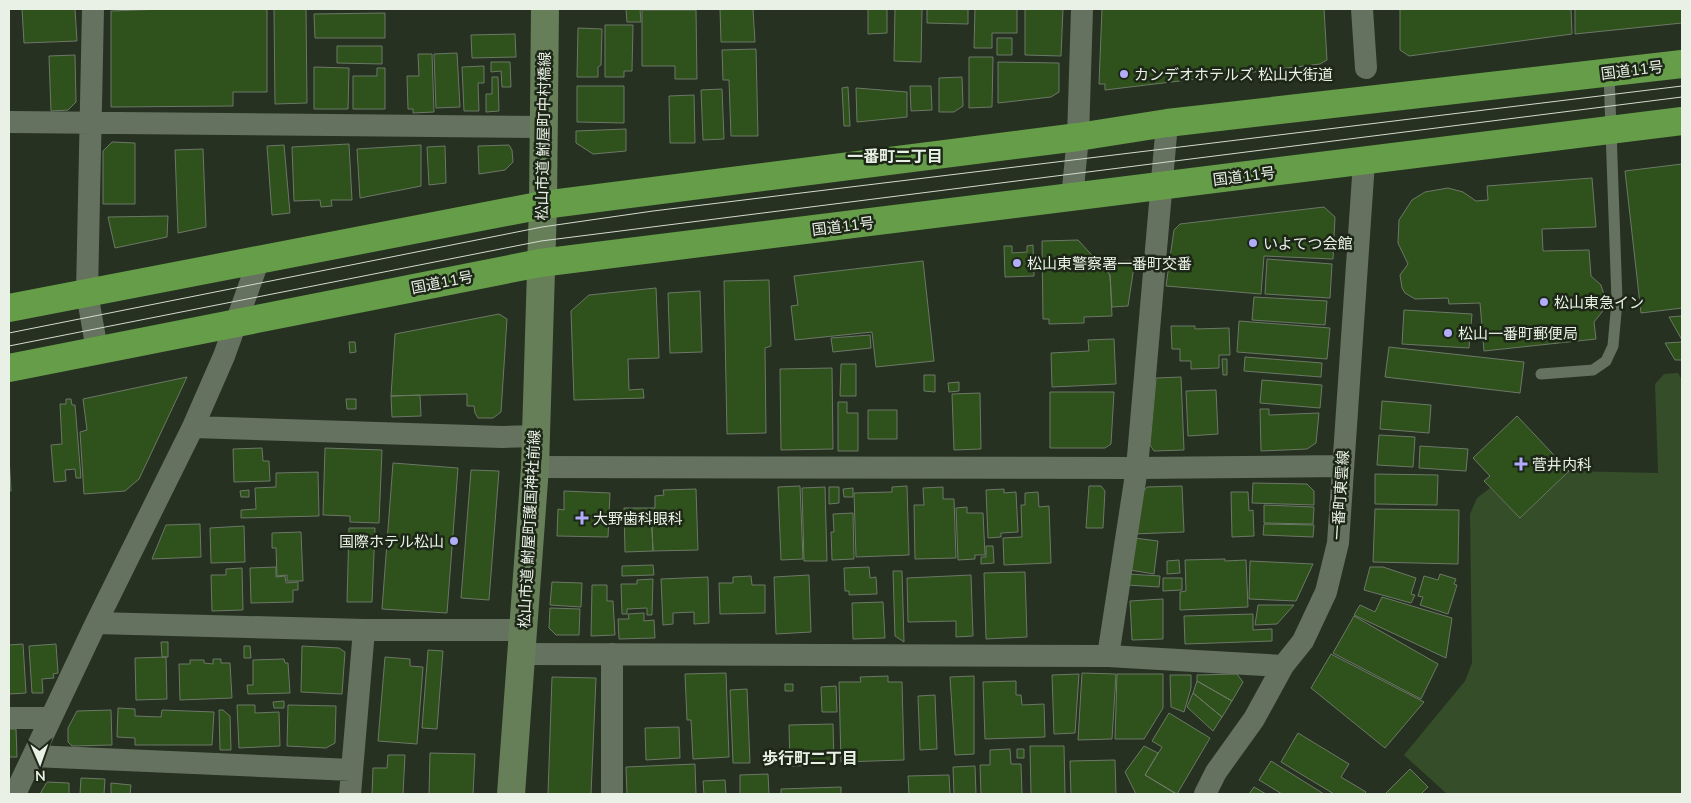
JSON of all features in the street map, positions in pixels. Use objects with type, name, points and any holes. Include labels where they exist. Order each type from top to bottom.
[{"type":"highway","name":"国道11号","points":[[9,308],[543,205],[1078,137],[1167,123],[1682,64]]},
{"type":"highway","name":"国道11号","points":[[9,368],[540,263],[1682,121]]},
{"type":"street","points":[[93,9],[87,293],[97,350]]},
{"type":"street","name":"松山市道 鮒屋町中村橋線","points":[[540,263],[543,205],[545,9]]},
{"type":"street","points":[[1072,198],[1078,137],[1082,9]]},
{"type":"street","points":[[1362,9],[1366,68]]},
{"type":"street","points":[[9,122],[544,127]]},
{"type":"street","points":[[1108,656],[1137,468],[1167,123]]},
{"type":"street","name":"一番町東雲線","points":[[1204,794],[1216,772],[1254,719],[1283,666],[1303,641],[1326,592],[1338,543],[1364,162]]},
{"type":"street","points":[[15,794],[193,427],[259,259]]},
{"type":"street","name":"松山市道 鮒屋町護国神社前線","points":[[511,794],[535,467],[540,263]]},
{"type":"street","points":[[193,427],[502,437],[535,436]]},
{"type":"street","points":[[535,467],[1137,468],[1342,466]]},
{"type":"street","points":[[96,624],[364,630],[522,642],[612,654],[1108,656],[1283,666]]},
{"type":"street","points":[[350,794],[364,630]]},
{"type":"street","points":[[612,654],[612,794]]},
{"type":"street","points":[[9,718],[51,718]]},
{"type":"street","points":[[34,756],[352,770]]},
{"type":"lane","points":[[1541,374],[1593,370],[1606,361],[1613,346],[1617,301],[1609,73]]},
{"type":"green space","points":[[1678,373],[1682,380],[1682,794],[1447,794],[1404,755],[1465,681],[1472,663],[1470,514],[1477,498],[1490,488],[1520,518],[1569,471],[1658,473],[1655,384],[1664,374]]},
{"type":"building","points":[[22,9],[75,9],[77,41],[24,43]]},
{"type":"building","points":[[267,9],[267,92],[233,92],[233,106],[111,107],[111,11]]},
{"type":"building","points":[[274,9],[306,9],[307,103],[275,104]]},
{"type":"building","points":[[626,9],[640,9],[641,22],[627,22]]},
{"type":"building","points":[[720,9],[753,9],[755,42],[721,42]]},
{"type":"building","points":[[868,9],[887,9],[887,33],[868,34]]},
{"type":"building","points":[[895,9],[922,9],[921,62],[894,61]]},
{"type":"building","points":[[927,9],[968,9],[968,24],[927,23]]},
{"type":"building","points":[[975,9],[1017,9],[1017,33],[992,33],[992,48],[974,48]]},
{"type":"building","points":[[1025,9],[1063,9],[1061,56],[1025,55]]},
{"type":"building","points":[[1102,9],[1324,9],[1327,60],[1320,64],[1105,90],[1105,84],[1099,84]]},
{"type":"building","points":[[1400,9],[1571,9],[1572,34],[1409,56],[1400,50]]},
{"type":"building","points":[[1575,9],[1682,9],[1682,23],[1575,34]]},
{"type":"building","points":[[642,10],[696,10],[697,79],[675,79],[675,66],[642,66]]},
{"type":"building","points":[[385,13],[385,38],[315,38],[314,14]]},
{"type":"building","points":[[605,25],[633,25],[632,71],[624,71],[624,77],[605,77]]},
{"type":"building","points":[[578,28],[602,29],[601,65],[598,67],[598,77],[577,77]]},
{"type":"building","points":[[515,34],[516,57],[472,58],[471,35]]},
{"type":"building","points":[[997,38],[1012,38],[1012,55],[997,55]]},
{"type":"building","points":[[337,46],[382,46],[382,64],[337,63]]},
{"type":"building","points":[[756,49],[758,136],[731,136],[729,80],[723,80],[722,50]]},
{"type":"building","points":[[457,53],[460,107],[436,108],[434,54]]},
{"type":"building","points":[[418,54],[432,54],[434,112],[413,113],[413,109],[408,109],[407,76],[419,76]]},
{"type":"building","points":[[75,55],[76,102],[68,110],[51,111],[49,56]]},
{"type":"building","points":[[969,57],[993,57],[992,107],[969,108]]},
{"type":"building","points":[[491,62],[510,62],[511,87],[502,87],[501,71],[491,72]]},
{"type":"building","points":[[998,62],[1059,63],[1059,92],[1051,97],[998,103]]},
{"type":"building","points":[[484,66],[484,83],[478,83],[479,111],[464,111],[462,67]]},
{"type":"building","points":[[314,67],[349,68],[348,109],[314,109]]},
{"type":"building","points":[[377,68],[385,68],[385,109],[353,109],[353,76],[377,76]]},
{"type":"building","points":[[492,77],[498,77],[499,111],[486,112],[486,94],[492,94]]},
{"type":"building","points":[[962,77],[963,106],[954,112],[939,112],[939,78]]},
{"type":"building","points":[[577,86],[624,86],[624,123],[577,122]]},
{"type":"building","points":[[910,86],[931,86],[932,110],[911,111]]},
{"type":"building","points":[[848,87],[850,126],[844,126],[842,88]]},
{"type":"building","points":[[856,88],[907,92],[907,117],[857,122]]},
{"type":"building","points":[[722,89],[724,139],[703,140],[701,90]]},
{"type":"building","points":[[694,95],[695,143],[670,143],[669,96]]},
{"type":"building","points":[[626,129],[626,151],[593,154],[576,143],[576,131]]},
{"type":"building","points":[[112,142],[135,143],[135,204],[103,204],[103,151]]},
{"type":"building","points":[[349,144],[352,200],[331,200],[332,206],[321,207],[320,200],[294,201],[292,147]]},
{"type":"building","points":[[284,145],[290,213],[272,215],[267,146]]},
{"type":"building","points":[[421,145],[421,186],[360,198],[357,149]]},
{"type":"building","points":[[509,145],[512,150],[513,162],[505,170],[479,174],[478,146]]},
{"type":"building","points":[[445,146],[446,183],[429,185],[427,147]]},
{"type":"building","points":[[203,149],[206,227],[178,233],[175,150]]},
{"type":"building","points":[[1682,164],[1682,308],[1641,313],[1625,171]]},
{"type":"building","points":[[1592,178],[1596,227],[1542,229],[1543,251],[1589,250],[1591,276],[1601,285],[1605,298],[1602,312],[1594,322],[1596,339],[1484,351],[1480,303],[1449,304],[1448,298],[1415,299],[1405,293],[1402,288],[1400,275],[1408,264],[1398,243],[1399,220],[1412,200],[1425,192],[1448,188],[1463,192],[1476,201],[1488,200],[1487,186]]},
{"type":"building","name":"いよてつ会館","points":[[1324,207],[1335,217],[1333,259],[1264,256],[1261,294],[1166,286],[1174,230],[1180,224]]},
{"type":"building","points":[[168,216],[167,237],[115,248],[108,217]]},
{"type":"building","points":[[1078,240],[1110,275],[1112,316],[1084,317],[1084,323],[1049,324],[1049,319],[1043,319],[1042,241]]},
{"type":"building","points":[[1033,245],[1034,276],[1005,277],[1004,246],[1012,246],[1012,253],[1027,252],[1027,246]]},
{"type":"building","points":[[1267,259],[1332,264],[1330,298],[1265,294]]},
{"type":"building","points":[[1135,260],[1128,306],[1112,307],[1110,275],[1101,262]]},
{"type":"building","points":[[923,261],[934,361],[876,367],[872,332],[795,340],[791,306],[798,305],[794,276]]},
{"type":"building","points":[[769,280],[771,346],[765,348],[766,433],[727,434],[724,281]]},
{"type":"building","points":[[656,288],[659,358],[628,359],[629,390],[643,389],[644,398],[574,400],[571,311],[589,295]]},
{"type":"building","points":[[700,291],[702,352],[670,353],[668,293]]},
{"type":"building","points":[[1254,297],[1327,301],[1325,325],[1252,320]]},
{"type":"building","points":[[1404,310],[1472,314],[1469,348],[1402,344]]},
{"type":"building","points":[[499,314],[507,319],[501,412],[493,418],[478,418],[474,406],[467,406],[467,394],[391,396],[395,334]]},
{"type":"building","points":[[1682,316],[1682,340],[1669,317]]},
{"type":"building","points":[[1239,321],[1330,328],[1327,359],[1237,352]]},
{"type":"building","points":[[1171,326],[1195,326],[1195,329],[1229,328],[1230,355],[1219,355],[1219,368],[1191,369],[1191,361],[1180,361],[1180,349],[1172,349]]},
{"type":"building","points":[[870,335],[871,348],[833,352],[831,338]]},
{"type":"building","points":[[1114,339],[1116,384],[1052,387],[1051,353],[1089,351],[1088,340]]},
{"type":"building","points":[[349,342],[355,342],[356,352],[350,353]]},
{"type":"building","points":[[1682,342],[1682,360],[1675,360],[1665,343]]},
{"type":"building","points":[[1389,347],[1524,362],[1520,393],[1385,377]]},
{"type":"building","points":[[1245,357],[1322,363],[1321,377],[1244,371]]},
{"type":"building","points":[[1222,359],[1227,359],[1227,375],[1223,375]]},
{"type":"building","points":[[841,364],[856,364],[856,396],[840,396]]},
{"type":"building","points":[[832,368],[833,449],[781,450],[780,369]]},
{"type":"building","points":[[924,375],[935,375],[935,392],[924,391]]},
{"type":"building","points":[[187,377],[139,479],[125,491],[84,494],[80,432],[87,430],[83,399]]},
{"type":"building","points":[[1181,377],[1184,450],[1154,451],[1150,445],[1156,378]]},
{"type":"building","points":[[1262,380],[1322,385],[1320,408],[1260,403]]},
{"type":"building","points":[[959,382],[959,391],[949,392],[948,383]]},
{"type":"building","points":[[1216,390],[1218,434],[1188,436],[1186,391]]},
{"type":"building","points":[[1050,392],[1114,392],[1111,444],[1105,448],[1050,448]]},
{"type":"building","points":[[980,393],[981,449],[954,450],[952,394]]},
{"type":"building","points":[[420,395],[421,416],[392,417],[391,396]]},
{"type":"building","points":[[66,399],[71,399],[72,405],[75,405],[81,478],[76,478],[75,469],[65,470],[66,481],[54,482],[51,445],[62,444],[60,404],[66,404]]},
{"type":"building","points":[[346,399],[356,399],[356,409],[347,409]]},
{"type":"building","points":[[1382,401],[1431,405],[1429,433],[1380,429]]},
{"type":"building","points":[[838,402],[847,402],[847,413],[858,413],[858,451],[838,451]]},
{"type":"building","points":[[1260,409],[1269,409],[1269,415],[1319,413],[1316,443],[1307,449],[1261,451]]},
{"type":"building","points":[[868,410],[897,410],[897,439],[868,439]]},
{"type":"building","name":"菅井内科","points":[[1517,416],[1569,471],[1520,518],[1484,481],[1490,476],[1473,458]]},
{"type":"building","points":[[1379,435],[1415,437],[1413,467],[1377,465]]},
{"type":"building","points":[[1420,446],[1468,449],[1466,471],[1419,468]]},
{"type":"building","points":[[262,448],[263,461],[269,461],[270,481],[234,482],[233,449]]},
{"type":"building","points":[[325,448],[382,450],[379,523],[350,522],[350,516],[323,515]]},
{"type":"building","points":[[9,456],[11,491],[9,491]]},
{"type":"building","points":[[393,463],[458,468],[447,613],[382,609]]},
{"type":"building","points":[[471,470],[499,471],[489,600],[461,598]]},
{"type":"building","points":[[318,472],[319,516],[241,518],[241,510],[256,509],[255,488],[276,487],[276,473]]},
{"type":"building","points":[[1375,474],[1438,475],[1437,505],[1375,504]]},
{"type":"building","points":[[1253,483],[1307,484],[1314,491],[1314,505],[1252,503]]},
{"type":"building","points":[[800,486],[803,559],[781,560],[778,487]]},
{"type":"building","points":[[907,486],[909,555],[856,557],[854,493],[892,492],[892,487]]},
{"type":"building","points":[[1089,486],[1101,486],[1105,491],[1103,528],[1086,528]]},
{"type":"building","points":[[1182,486],[1184,532],[1133,534],[1137,499],[1147,487]]},
{"type":"building","points":[[825,487],[827,561],[804,561],[802,488]]},
{"type":"building","points":[[829,487],[839,487],[839,503],[829,504]]},
{"type":"building","points":[[943,487],[943,499],[954,499],[956,558],[915,559],[914,505],[924,505],[923,488]]},
{"type":"building","points":[[853,488],[853,497],[844,497],[843,489]]},
{"type":"building","points":[[696,489],[698,550],[653,551],[651,508],[655,508],[655,496],[664,495],[663,490]]},
{"type":"building","points":[[1004,489],[1004,493],[1016,492],[1018,532],[1001,533],[1001,537],[988,538],[986,490]]},
{"type":"building","points":[[249,490],[249,497],[241,497],[240,491]]},
{"type":"building","points":[[564,491],[610,493],[608,537],[557,536],[558,509],[564,510]]},
{"type":"building","points":[[1038,492],[1039,507],[1049,506],[1051,563],[1004,565],[1003,538],[1022,537],[1021,505],[1025,505],[1025,493]]},
{"type":"building","points":[[1231,492],[1248,492],[1249,511],[1253,510],[1254,536],[1232,537]]},
{"type":"building","points":[[1264,505],[1314,507],[1313,524],[1264,523]]},
{"type":"building","points":[[967,507],[967,513],[983,513],[985,555],[975,555],[975,559],[958,560],[956,508]]},
{"type":"building","points":[[624,508],[651,508],[653,551],[625,552]]},
{"type":"building","points":[[1375,509],[1459,510],[1458,564],[1373,562]]},
{"type":"building","points":[[853,513],[854,559],[832,560],[831,532],[834,532],[833,514]]},
{"type":"building","points":[[200,524],[201,557],[152,559],[166,525]]},
{"type":"building","points":[[1264,524],[1314,525],[1313,537],[1263,535]]},
{"type":"building","points":[[244,526],[245,562],[211,563],[210,528]]},
{"type":"building","points":[[349,528],[375,528],[372,602],[347,602]]},
{"type":"building","points":[[301,532],[303,581],[287,581],[287,575],[277,576],[276,548],[272,548],[272,533]]},
{"type":"building","points":[[1134,538],[1158,541],[1154,574],[1130,570]]},
{"type":"building","points":[[986,546],[993,546],[994,563],[981,564],[981,557],[986,557]]},
{"type":"building","points":[[1225,559],[1225,561],[1246,560],[1248,607],[1180,610],[1180,592],[1186,591],[1185,560]]},
{"type":"building","points":[[1179,560],[1180,573],[1167,574],[1167,561]]},
{"type":"building","points":[[1250,561],[1313,564],[1296,601],[1249,599]]},
{"type":"building","points":[[653,565],[654,575],[622,576],[622,566]]},
{"type":"building","points":[[276,567],[276,577],[285,576],[286,583],[298,582],[298,590],[293,590],[293,602],[251,603],[250,568]]},
{"type":"building","points":[[869,567],[870,578],[876,577],[877,594],[849,595],[849,591],[845,591],[844,568]]},
{"type":"building","points":[[1370,567],[1383,567],[1416,578],[1411,594],[1415,595],[1411,603],[1364,590]]},
{"type":"building","points":[[242,568],[243,610],[212,611],[211,575],[226,575],[226,569]]},
{"type":"building","points":[[893,571],[902,571],[904,642],[895,636]]},
{"type":"building","points":[[1025,572],[1027,637],[986,639],[984,573]]},
{"type":"building","points":[[1128,574],[1160,576],[1159,587],[1127,585]]},
{"type":"building","points":[[1440,574],[1456,579],[1454,584],[1457,585],[1448,614],[1420,605],[1423,597],[1418,596],[1424,576],[1438,580]]},
{"type":"building","points":[[809,575],[811,632],[776,634],[774,577]]},
{"type":"building","points":[[971,575],[973,636],[956,637],[956,621],[908,622],[907,578]]},
{"type":"building","points":[[751,576],[752,585],[765,585],[765,613],[720,614],[719,583],[733,583],[733,577]]},
{"type":"building","points":[[708,577],[709,623],[694,624],[694,612],[673,613],[673,624],[663,625],[661,579]]},
{"type":"building","points":[[1163,578],[1182,578],[1182,590],[1163,591]]},
{"type":"building","points":[[653,579],[652,615],[647,615],[647,608],[627,609],[627,614],[622,614],[621,584],[637,584],[637,580]]},
{"type":"building","points":[[552,582],[582,583],[581,607],[550,605]]},
{"type":"building","points":[[592,585],[607,585],[607,601],[613,601],[615,635],[591,636]]},
{"type":"building","points":[[1382,597],[1452,618],[1446,658],[1354,615],[1360,605],[1375,612]]},
{"type":"building","points":[[1163,599],[1163,639],[1132,640],[1130,601]]},
{"type":"building","points":[[883,602],[885,638],[853,639],[852,603]]},
{"type":"building","points":[[1258,605],[1294,605],[1277,624],[1255,625]]},
{"type":"building","points":[[550,608],[580,609],[579,635],[556,635],[549,628]]},
{"type":"building","points":[[644,613],[644,621],[654,620],[655,638],[619,639],[618,619],[629,619],[628,614]]},
{"type":"building","points":[[1253,614],[1253,630],[1272,629],[1272,641],[1185,644],[1184,616]]},
{"type":"building","points":[[1354,616],[1438,664],[1421,699],[1333,653]]},
{"type":"building","points":[[161,642],[168,642],[168,657],[162,657]]},
{"type":"building","points":[[23,644],[26,693],[9,694],[9,645]]},
{"type":"building","points":[[56,644],[58,673],[53,674],[54,678],[42,679],[43,693],[32,693],[29,646]]},
{"type":"building","points":[[244,646],[250,646],[251,658],[244,658]]},
{"type":"building","points":[[302,646],[339,648],[345,652],[342,694],[301,692]]},
{"type":"building","points":[[428,650],[443,651],[437,729],[422,728]]},
{"type":"building","points":[[1331,654],[1424,702],[1385,748],[1311,688]]},
{"type":"building","points":[[166,657],[167,699],[136,700],[135,658]]},
{"type":"building","points":[[385,657],[410,659],[410,666],[423,667],[417,744],[378,741]]},
{"type":"building","points":[[213,659],[221,659],[221,663],[230,663],[232,698],[180,700],[179,664],[190,664],[190,660],[204,660],[204,663],[213,664]]},
{"type":"building","points":[[284,659],[285,663],[288,663],[290,693],[248,694],[247,685],[253,685],[253,660]]},
{"type":"building","points":[[726,673],[729,757],[693,759],[691,720],[687,720],[685,674]]},
{"type":"building","points":[[1082,673],[1116,674],[1112,739],[1078,740]]},
{"type":"building","points":[[1079,674],[1075,733],[1054,734],[1052,675]]},
{"type":"building","points":[[1117,674],[1163,674],[1163,708],[1144,739],[1115,739]]},
{"type":"building","points":[[1237,674],[1243,682],[1232,701],[1197,681],[1197,675]]},
{"type":"building","points":[[1170,675],[1191,675],[1191,688],[1184,712],[1171,707]]},
{"type":"building","points":[[888,676],[888,682],[902,682],[904,760],[841,762],[839,682],[861,682],[860,677]]},
{"type":"building","points":[[974,676],[974,754],[955,755],[950,677]]},
{"type":"building","points":[[552,677],[596,678],[591,794],[548,794]]},
{"type":"building","points":[[1016,681],[1016,695],[1021,695],[1022,705],[1044,704],[1045,737],[985,739],[983,682]]},
{"type":"building","points":[[1197,681],[1232,701],[1222,717],[1193,693]]},
{"type":"building","points":[[785,684],[793,684],[793,691],[785,691]]},
{"type":"building","points":[[836,686],[837,712],[822,712],[821,687]]},
{"type":"building","points":[[747,689],[750,763],[733,763],[730,690]]},
{"type":"building","points":[[1193,693],[1222,717],[1213,731],[1187,707]]},
{"type":"building","points":[[935,695],[937,749],[920,750],[918,696]]},
{"type":"building","points":[[284,701],[284,708],[274,708],[273,702]]},
{"type":"building","points":[[237,705],[255,705],[255,713],[279,712],[280,746],[239,748]]},
{"type":"building","points":[[288,705],[336,706],[335,743],[326,748],[287,746]]},
{"type":"building","points":[[118,708],[135,709],[135,716],[161,717],[162,710],[214,712],[212,745],[135,745],[135,738],[117,737]]},
{"type":"building","points":[[111,710],[112,745],[72,746],[68,742],[68,728],[77,711]]},
{"type":"building","points":[[219,710],[223,710],[230,716],[231,750],[220,750]]},
{"type":"building","points":[[1169,713],[1210,738],[1177,794],[1145,775],[1162,747],[1152,741]]},
{"type":"building","points":[[833,724],[834,765],[790,766],[789,725]]},
{"type":"building","points":[[679,727],[680,758],[646,760],[645,728]]},
{"type":"building","points":[[9,729],[16,729],[17,757],[9,757]]},
{"type":"building","points":[[1298,733],[1349,764],[1341,777],[1366,792],[1364,794],[1334,794],[1281,762]]},
{"type":"building","points":[[1030,746],[1064,746],[1065,794],[1031,794]]},
{"type":"building","points":[[1144,746],[1158,753],[1145,775],[1176,794],[1136,794],[1125,772]]},
{"type":"building","points":[[1010,749],[1011,764],[1021,764],[1022,794],[981,794],[980,765],[990,765],[990,750]]},
{"type":"building","points":[[1017,749],[1024,749],[1024,758],[1017,758]]},
{"type":"building","points":[[430,753],[475,754],[473,794],[429,794]]},
{"type":"building","points":[[388,755],[405,755],[403,794],[372,794],[373,768],[387,768]]},
{"type":"building","points":[[1115,760],[1116,794],[1071,794],[1070,761]]},
{"type":"building","points":[[1271,761],[1324,794],[1282,794],[1259,780]]},
{"type":"building","points":[[695,764],[696,794],[627,794],[626,767]]},
{"type":"building","points":[[975,766],[976,794],[954,794],[953,767]]},
{"type":"building","points":[[1410,769],[1428,787],[1421,794],[1385,794]]},
{"type":"building","points":[[768,774],[769,794],[740,794],[740,775]]},
{"type":"building","points":[[949,775],[950,794],[909,794],[908,776]]},
{"type":"building","points":[[81,778],[105,779],[104,794],[80,794]]},
{"type":"building","points":[[725,780],[726,794],[704,794],[703,781]]},
{"type":"building","points":[[47,782],[69,783],[69,794],[40,794]]},
{"type":"building","points":[[111,783],[131,785],[130,794],[111,794]]},
{"type":"building","points":[[841,787],[841,794],[781,794],[781,789]]},
{"type":"building","points":[[1254,787],[1266,794],[1249,794]]},
{"type":"tram line","points":[[9,333],[542,227],[653,211],[1682,86]]},
{"type":"tram line","points":[[9,346],[541,241],[1682,97]]},
{"type":"place","name":"カンデオホテルズ 松山大街道","points":[[1124,74]]},
{"type":"place","name":"いよてつ会館","points":[[1253,243]]},
{"type":"place","name":"松山東警察署一番町交番","points":[[1017,263]]},
{"type":"place","name":"松山東急イン","points":[[1544,302]]},
{"type":"place","name":"松山一番町郵便局","points":[[1448,333]]},
{"type":"place","name":"菅井内科","points":[[1521,464]]},
{"type":"place","name":"大野歯科眼科","points":[[582,518]]},
{"type":"place","name":"国際ホテル松山","points":[[454,541]]},
{"type":"district","name":"一番町二丁目","points":[[895,156]]},
{"type":"district","name":"歩行町二丁目","points":[[810,758]]}]
